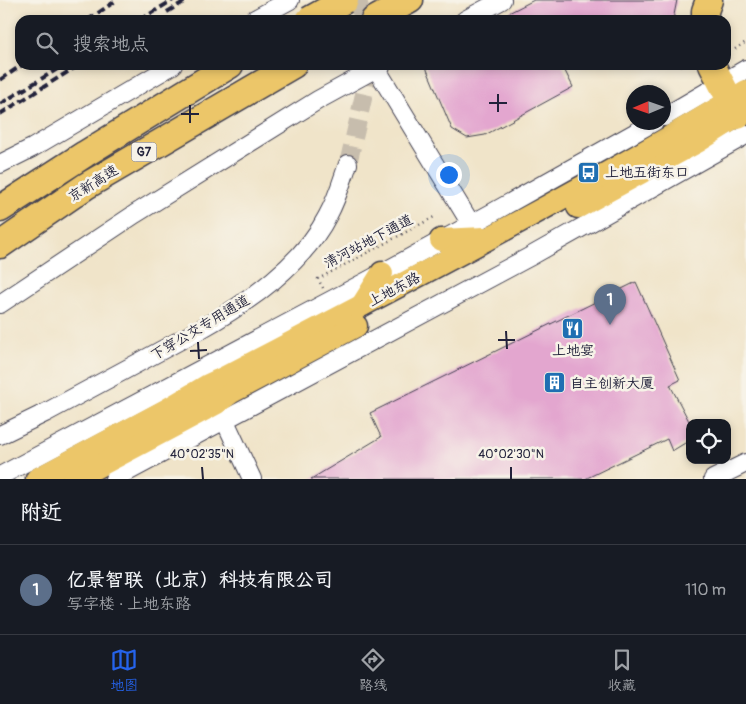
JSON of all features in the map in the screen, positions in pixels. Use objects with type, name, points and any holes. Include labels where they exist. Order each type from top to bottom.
[{"type":"highway","points":[[318,15],[345,0]]},
{"type":"highway","points":[[383,15],[410,0]]},
{"type":"highway","points":[[705,15],[709,0]]},
{"type":"highway","name":"京新高速","points":[[0,209],[222,70]]},
{"type":"highway","name":"京新高速","points":[[0,245],[86,186],[284,70]]},
{"type":"highway","points":[[0,264],[110,185],[179,131]]},
{"type":"main road","name":"上地东路","points":[[216,402],[223,378],[490,238],[690,125],[736,104]]},
{"type":"main road","name":"上地东路","points":[[37,479],[184,410],[216,402],[700,141],[736,104]]},
{"type":"main road","points":[[441,240],[490,238]]},
{"type":"main road","points":[[362,305],[382,273]]},
{"type":"main road","name":"上地东路","points":[[74,479],[184,410]]},
{"type":"street","points":[[262,15],[290,0]]},
{"type":"street","points":[[474,15],[502,0]]},
{"type":"street","points":[[671,116],[736,104],[746,69]]},
{"type":"street","points":[[0,164],[32,148],[165,70]]},
{"type":"street","points":[[0,304],[143,208],[318,100],[372,70]]},
{"type":"street","points":[[381,70],[471,224]]},
{"type":"street","points":[[114,479],[184,410],[382,273],[640,130]]},
{"type":"street","points":[[0,172],[32,148]]},
{"type":"street","name":"下穿公交专用通道","points":[[0,435],[201,330],[225,316],[260,290],[283,271],[309,245],[328,216],[348,164]]},
{"type":"street","points":[[216,402],[252,479]]},
{"type":"street","points":[[0,476],[184,410]]},
{"type":"street","points":[[713,479],[746,463]]},
{"type":"path","points":[[735,48],[746,42]]},
{"type":"path","name":"清河站地下通道","points":[[323,288],[318,279],[436,216]]},
{"type":"building","points":[[534,0],[677,0],[674,15],[505,15]]},
{"type":"building","points":[[427,70],[564,70],[573,87],[485,135],[467,138],[452,129]]},
{"type":"building","name":"自主创新大厦","points":[[636,282],[680,380],[670,385],[688,419],[686,419],[686,442],[672,451],[667,439],[585,479],[311,479],[381,437],[370,413]]},
{"type":"tunnel","points":[[358,0],[362,15]]},
{"type":"tunnel","points":[[348,164],[365,90],[367,70]]},
{"type":"railway","points":[[95,15],[117,0]]},
{"type":"railway","points":[[148,15],[173,0]]},
{"type":"railway","points":[[167,12],[187,0]]},
{"type":"railway","points":[[0,80],[15,70]]},
{"type":"railway","points":[[0,104],[56,70]]},
{"type":"railway","points":[[0,114],[71,70]]},
{"type":"place","name":"上地五街东口","points":[[589,172]]},
{"type":"place","name":"亿景智联（北京）科技有限公司","points":[[610,325]]},
{"type":"place","name":"上地宴","points":[[573,328]]},
{"type":"place","name":"自主创新大厦","points":[[554,383]]}]
